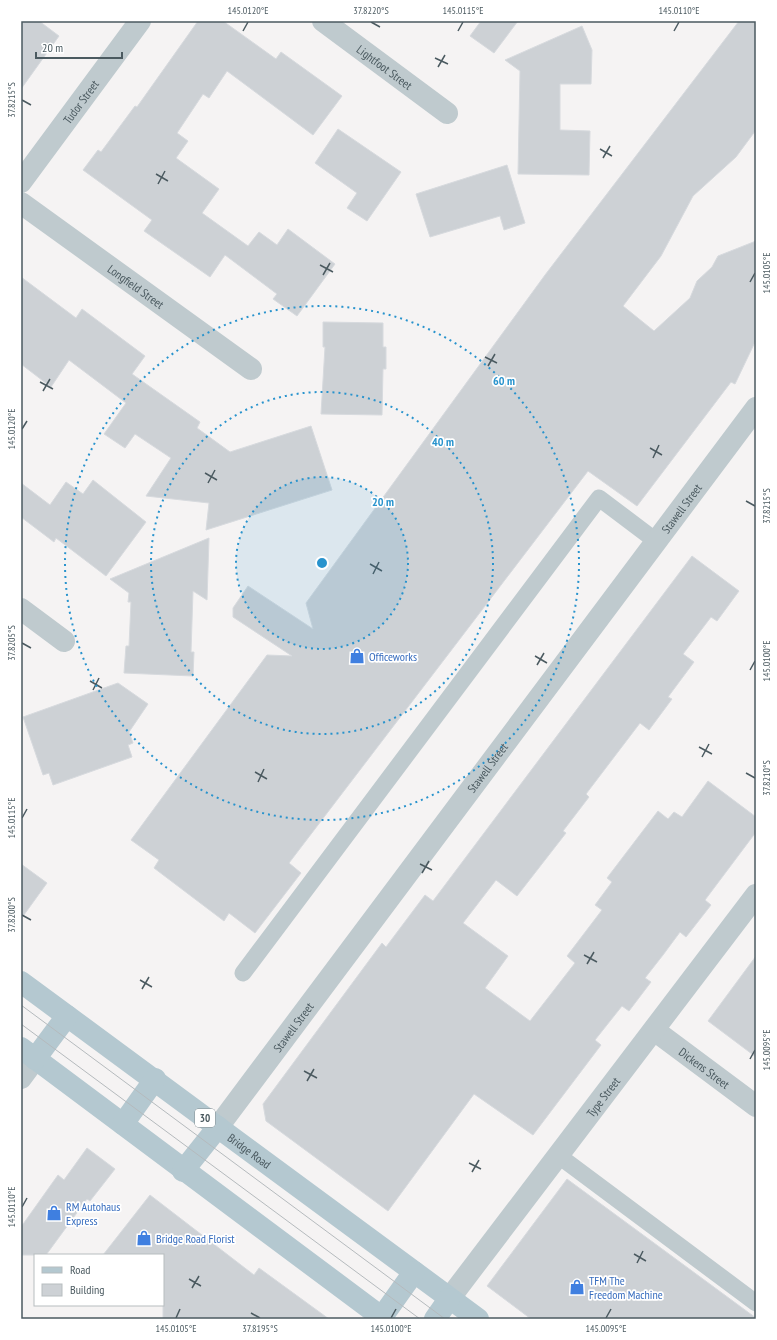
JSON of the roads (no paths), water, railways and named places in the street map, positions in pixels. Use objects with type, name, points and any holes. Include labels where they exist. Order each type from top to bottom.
[{"type":"main road","name":"Bridge Road","points":[[21,982],[478,1319]]},
{"type":"main road","points":[[67,1016],[28,1054],[382,1318],[414,1272]]},
{"type":"main road","points":[[123,1124],[154,1079]]},
{"type":"main road","points":[[183,1171],[218,1127]]},
{"type":"main road","points":[[435,1319],[450,1299]]},
{"type":"street","name":"Tudor Street","points":[[21,182],[140,21]]},
{"type":"street","name":"Lightfoot Street","points":[[323,21],[447,113]]},
{"type":"street","name":"Longfield Street","points":[[21,203],[251,369]]},
{"type":"street","name":"Stawell Street","points":[[218,1127],[756,408]]},
{"type":"street","points":[[21,608],[64,641]]},
{"type":"street","name":"Type Street","points":[[450,1299],[756,895]]},
{"type":"street","name":"Dickens Street","points":[[654,1030],[756,1106]]},
{"type":"street","points":[[21,1078],[28,1054]]},
{"type":"lane","points":[[243,973],[599,498],[656,541]]},
{"type":"lane","points":[[559,1156],[756,1303]]},
{"type":"tram line","points":[[21,1005],[445,1319]]},
{"type":"tram line","points":[[21,1024],[420,1319]]},
{"type":"place","name":"Officeworks","points":[[357,656]]},
{"type":"place","name":"RM Autohaus Express","points":[[54,1213]]},
{"type":"place","name":"Bridge Road Florist","points":[[144,1238]]},
{"type":"place","name":"TFM The Freedom Machine","points":[[577,1287]]}]
